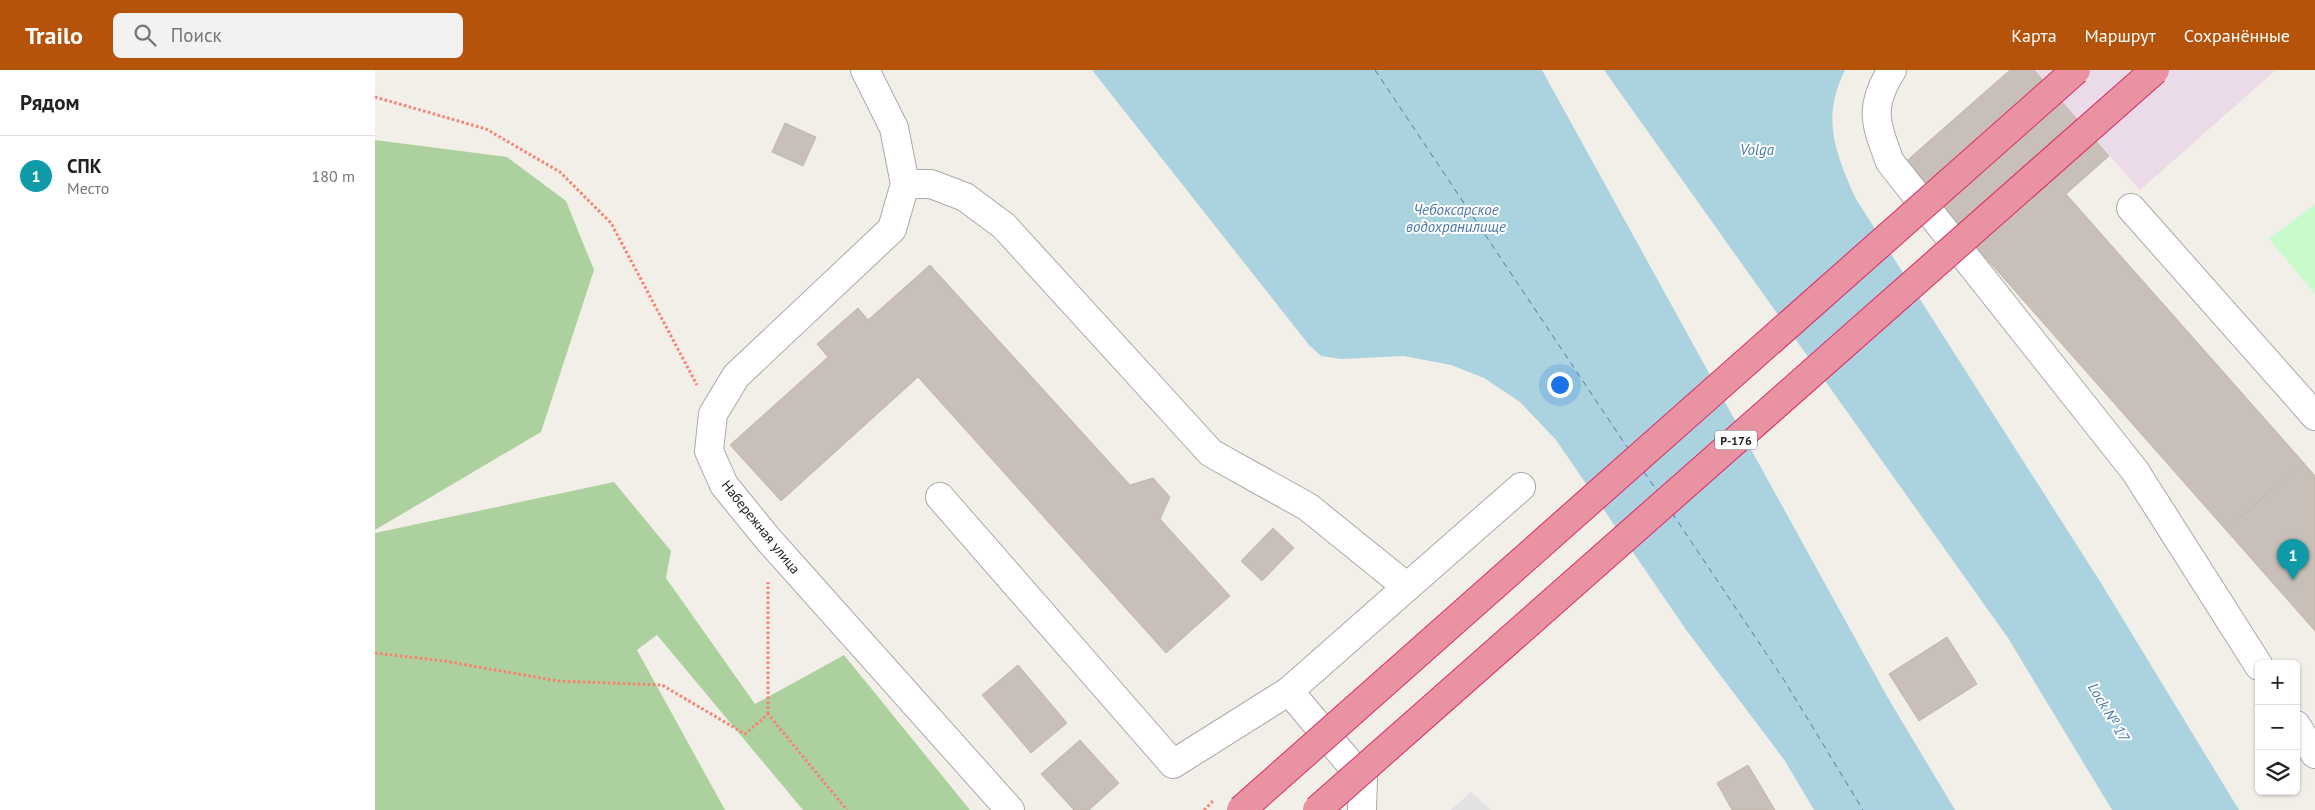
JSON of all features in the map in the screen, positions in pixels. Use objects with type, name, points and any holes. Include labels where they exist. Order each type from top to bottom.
[{"type":"highway","points":[[1241,810],[2076,70]]},
{"type":"highway","name":"Р-176","points":[[1317,810],[2155,70]]},
{"type":"street","name":"Набережная улица","points":[[865,70],[893,128],[905,184],[892,228],[736,376],[713,414],[709,451],[724,485],[768,539],[1010,810]]},
{"type":"street","points":[[1892,70],[1880,88],[1876,122],[1890,162],[2135,471],[2255,660]]},
{"type":"street","points":[[905,184],[931,184],[965,197],[1004,226],[1211,453],[1308,507],[1407,587]]},
{"type":"street","points":[[2131,208],[2315,416]]},
{"type":"street","points":[[939,498],[1173,764],[1289,691],[1521,487]]},
{"type":"street","points":[[1289,691],[1363,779],[1362,810]]},
{"type":"street","points":[[2300,730],[2315,754]]},
{"type":"path","points":[[375,97],[486,129],[560,172],[611,223],[713,414]]},
{"type":"path","points":[[768,539],[768,714],[847,810]]},
{"type":"path","points":[[375,652],[444,660],[558,681],[662,685],[745,734],[768,714]]},
{"type":"shaded area","points":[[2034,70],[2276,70],[2140,190]]},
{"type":"shaded area","points":[[1471,792],[1491,810],[1451,810]]},
{"type":"green space","points":[[375,140],[507,157],[566,201],[594,270],[541,432],[375,530]]},
{"type":"green space","points":[[2315,204],[2315,294],[2269,239]]},
{"type":"green space","points":[[614,482],[671,551],[666,578],[755,704],[844,655],[970,810],[803,810],[657,635],[637,650],[725,810],[375,810],[375,533]]},
{"type":"water","name":"Чебоксарское водохранилище","points":[[1092,70],[1542,70],[1888,698],[1955,810],[1814,810],[1785,761],[1687,631],[1556,440],[1520,402],[1484,378],[1451,365],[1404,356],[1341,359],[1321,356],[1309,345]]},
{"type":"water","name":"Volga","points":[[1604,70],[1845,70],[1838,87],[1832,120],[1837,151],[1856,199],[2101,583],[2239,810],[2112,810],[2008,638]]},
{"type":"building","points":[[2010,70],[2034,70],[2109,156],[2066,194],[2303,462],[2226,530],[1903,164]]},
{"type":"building","points":[[785,123],[816,137],[803,166],[772,152]]},
{"type":"building","points":[[930,265],[1130,485],[1153,478],[1170,497],[1160,519],[1230,596],[1166,653],[918,377],[781,501],[730,445],[828,357],[817,344],[858,308],[868,320]]},
{"type":"building","points":[[2303,462],[2315,476],[2315,631],[2226,530]]},
{"type":"building","points":[[1273,528],[1294,548],[1262,581],[1241,561]]},
{"type":"building","points":[[1947,637],[1977,684],[1919,721],[1889,674]]},
{"type":"building","points":[[1018,665],[1067,723],[1031,753],[982,695]]},
{"type":"building","points":[[1080,740],[1119,783],[1089,810],[1074,810],[1041,774]]},
{"type":"building","points":[[1748,765],[1775,810],[1732,810],[1717,783]]},
{"type":"ferry route","points":[[1375,70],[1629,450]]},
{"type":"ferry route","points":[[1644,472],[1657,491]]},
{"type":"ferry route","points":[[1672,513],[1784,680],[1863,810]]},
{"type":"place","name":"СПК","points":[[2293,580]]},
{"type":"water label","name":"Lock № 17","points":[[2109,712]]}]
